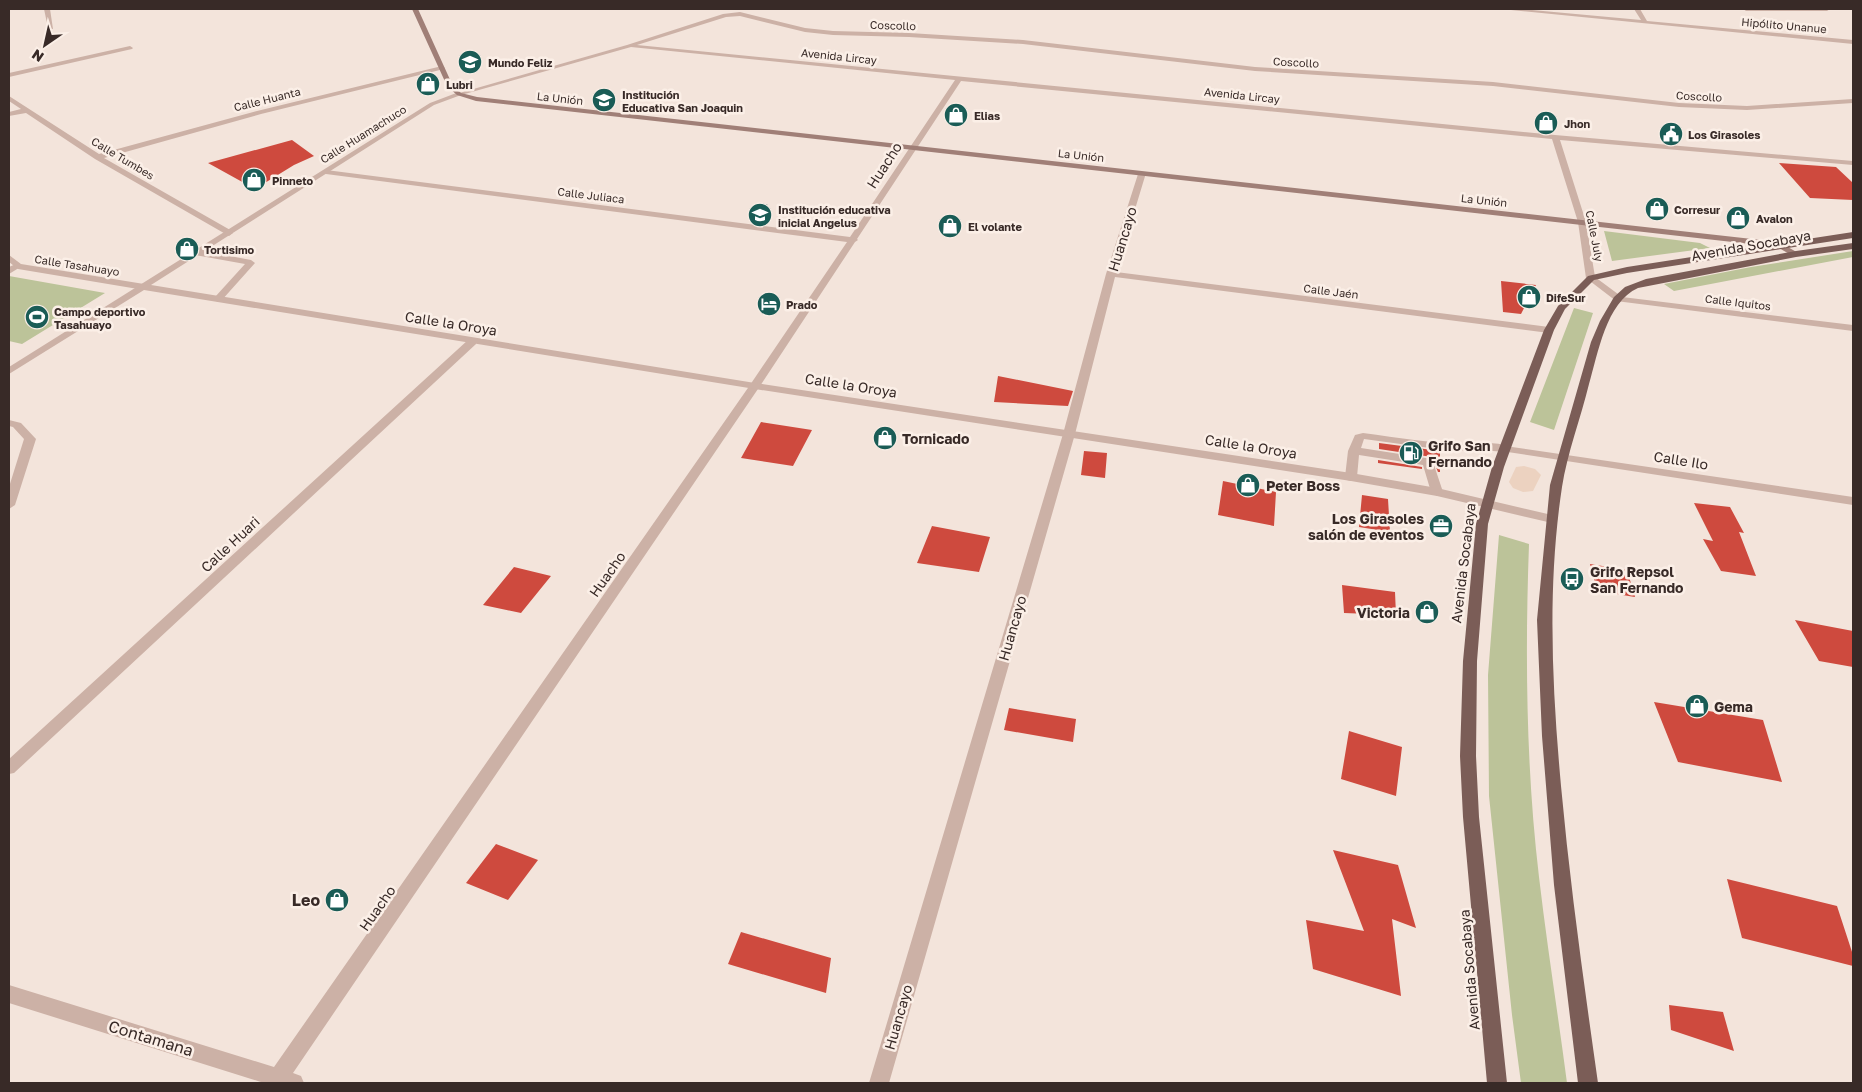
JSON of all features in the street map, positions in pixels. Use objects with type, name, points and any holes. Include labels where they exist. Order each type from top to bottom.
[{"type":"main road","points":[[415,9],[449,85],[459,94]]},
{"type":"main road","name":"La Unión","points":[[459,94],[496,102],[1779,245],[1796,254]]},
{"type":"main road","name":"Avenida Socabaya","points":[[1497,1083],[1471,817],[1468,756],[1470,661],[1482,524],[1505,449],[1549,330],[1567,301],[1591,278],[1627,270],[1779,245],[1853,235]]},
{"type":"main road","name":"Avenida Socabaya","points":[[1588,1083],[1562,885],[1549,736],[1544,620],[1552,519],[1563,458],[1603,322],[1627,289],[1646,282],[1796,254],[1853,246]]},
{"type":"street","points":[[47,9],[51,28]]},
{"type":"street","name":"Hipólito Unanue","points":[[1504,9],[1853,42]]},
{"type":"street","points":[[1637,9],[1644,22]]},
{"type":"street","points":[[1746,9],[1827,9]]},
{"type":"street","name":"Calle Huamachuco","points":[[9,371],[432,104],[459,94],[629,46],[725,15],[740,14]]},
{"type":"street","name":"Coscollo","points":[[740,14],[806,30],[832,33],[909,35],[1023,42],[1255,69],[1493,84],[1679,105],[1747,108],[1853,101]]},
{"type":"street","name":"Avenida Lircay","points":[[629,46],[1555,138],[1853,163]]},
{"type":"street","points":[[9,75],[130,48]]},
{"type":"street","name":"Calle Huanta","points":[[98,157],[259,112],[442,68]]},
{"type":"street","name":"Huacho","points":[[282,1082],[854,240],[912,148],[959,79]]},
{"type":"street","name":"Calle Tumbes","points":[[9,98],[98,157],[229,233]]},
{"type":"street","points":[[9,114],[28,110]]},
{"type":"street","name":"Calle July","points":[[1555,138],[1582,222],[1591,278],[1620,299]]},
{"type":"street","name":"Calle Juliaca","points":[[326,172],[854,240]]},
{"type":"street","name":"Huancayo","points":[[879,1083],[1068,434],[1111,274],[1142,173]]},
{"type":"street","points":[[198,253],[251,263],[218,300]]},
{"type":"street","name":"Calle Tasahuayo","points":[[9,258],[18,266],[144,287]]},
{"type":"street","points":[[9,271],[18,266]]},
{"type":"street","name":"Calle Jaén","points":[[1111,274],[1549,330]]},
{"type":"street","name":"Calle la Oroya","points":[[144,287],[472,342],[1351,477],[1437,492],[1552,519]]},
{"type":"street","name":"Calle Iquitos","points":[[1620,299],[1853,328]]},
{"type":"street","name":"Calle Huari","points":[[9,768],[472,342]]},
{"type":"street","points":[[9,423],[17,425],[30,439],[9,505]]},
{"type":"street","name":"Calle Ilo","points":[[1354,451],[1359,437],[1363,436],[1452,448],[1481,447],[1505,449],[1853,501]]},
{"type":"street","points":[[1351,477],[1354,451],[1428,462],[1437,492]]},
{"type":"street","name":"Contamana","points":[[9,994],[282,1082]]},
{"type":"green space","points":[[1604,231],[1700,243],[1710,248],[1612,261]]},
{"type":"green space","points":[[1853,251],[1853,257],[1674,291],[1664,284],[1751,267]]},
{"type":"green space","name":"Campo deportivo Tasahuayo","points":[[9,276],[105,293],[22,344],[9,341]]},
{"type":"green space","points":[[1574,308],[1593,313],[1554,430],[1530,422]]},
{"type":"green space","points":[[1499,535],[1529,544],[1527,669],[1531,794],[1542,903],[1567,1083],[1521,1083],[1512,1015],[1489,796],[1488,675]]},
{"type":"shaded area","points":[[1524,466],[1535,469],[1541,475],[1533,491],[1523,492],[1513,488],[1509,482],[1516,467]]},
{"type":"building","points":[[292,140],[314,156],[294,165],[255,189],[208,163]]},
{"type":"building","points":[[1779,163],[1836,167],[1853,183],[1853,200],[1810,198]]},
{"type":"building","points":[[1501,281],[1536,285],[1521,314],[1503,312]]},
{"type":"building","points":[[998,376],[1073,391],[1068,406],[994,402]]},
{"type":"building","points":[[761,422],[812,430],[793,466],[741,458]]},
{"type":"building","points":[[1379,443],[1440,451],[1440,472],[1438,472],[1432,457],[1379,449]]},
{"type":"building","points":[[1084,451],[1107,453],[1105,478],[1081,475]]},
{"type":"building","points":[[1378,460],[1422,467],[1422,469],[1378,463]]},
{"type":"building","points":[[1223,481],[1276,492],[1274,526],[1218,515]]},
{"type":"building","points":[[1362,495],[1388,499],[1390,532],[1359,527]]},
{"type":"building","points":[[1694,503],[1730,507],[1744,533],[1739,532],[1756,576],[1721,571],[1703,539],[1713,541]]},
{"type":"building","points":[[932,526],[990,537],[979,572],[917,563]]},
{"type":"building","points":[[1590,564],[1627,570],[1635,597],[1597,591]]},
{"type":"building","points":[[514,567],[551,576],[521,613],[483,605]]},
{"type":"building","points":[[1342,585],[1395,592],[1396,615],[1344,613]]},
{"type":"building","points":[[1795,620],[1853,631],[1853,667],[1819,661]]},
{"type":"building","points":[[1654,702],[1763,720],[1782,782],[1678,762]]},
{"type":"building","points":[[1009,708],[1076,719],[1073,742],[1004,730]]},
{"type":"building","points":[[1349,731],[1402,747],[1396,796],[1341,779]]},
{"type":"building","points":[[496,844],[538,860],[508,900],[466,883]]},
{"type":"building","points":[[1333,850],[1398,865],[1416,928],[1392,919],[1401,996],[1313,969],[1306,920],[1364,931]]},
{"type":"building","points":[[1727,879],[1837,906],[1853,955],[1853,966],[1742,938]]},
{"type":"building","points":[[741,932],[831,958],[826,993],[728,964]]},
{"type":"building","points":[[1669,1005],[1723,1012],[1734,1051],[1671,1030]]},
{"type":"place","name":"Mundo Feliz","points":[[470,62]]},
{"type":"place","name":"Lubri","points":[[428,84]]},
{"type":"place","name":"Institución Educativa San Joaquin","points":[[604,100]]},
{"type":"place","name":"Elias","points":[[956,115]]},
{"type":"place","name":"Jhon","points":[[1546,123]]},
{"type":"place","name":"Los Girasoles","points":[[1671,134]]},
{"type":"place","name":"Pinneto","points":[[254,180]]},
{"type":"place","name":"Corresur","points":[[1657,209]]},
{"type":"place","name":"Institución educativa inicial Angelus","points":[[760,215]]},
{"type":"place","name":"Avalon","points":[[1738,218]]},
{"type":"place","name":"El volante","points":[[950,226]]},
{"type":"place","name":"Tortisimo","points":[[187,249]]},
{"type":"place","name":"DifeSur","points":[[1529,297]]},
{"type":"place","name":"Prado","points":[[769,304]]},
{"type":"place","name":"Campo deportivo Tasahuayo","points":[[37,317]]},
{"type":"place","name":"Tornicado","points":[[885,438]]},
{"type":"place","name":"Grifo San Fernando","points":[[1411,453]]},
{"type":"place","name":"Peter Boss","points":[[1248,485]]},
{"type":"place","name":"Los Girasoles salón de eventos","points":[[1441,526]]},
{"type":"place","name":"Grifo Repsol San Fernando","points":[[1572,579]]},
{"type":"place","name":"Victoria","points":[[1427,612]]},
{"type":"place","name":"Gema","points":[[1697,706]]},
{"type":"place","name":"Leo","points":[[337,900]]}]
